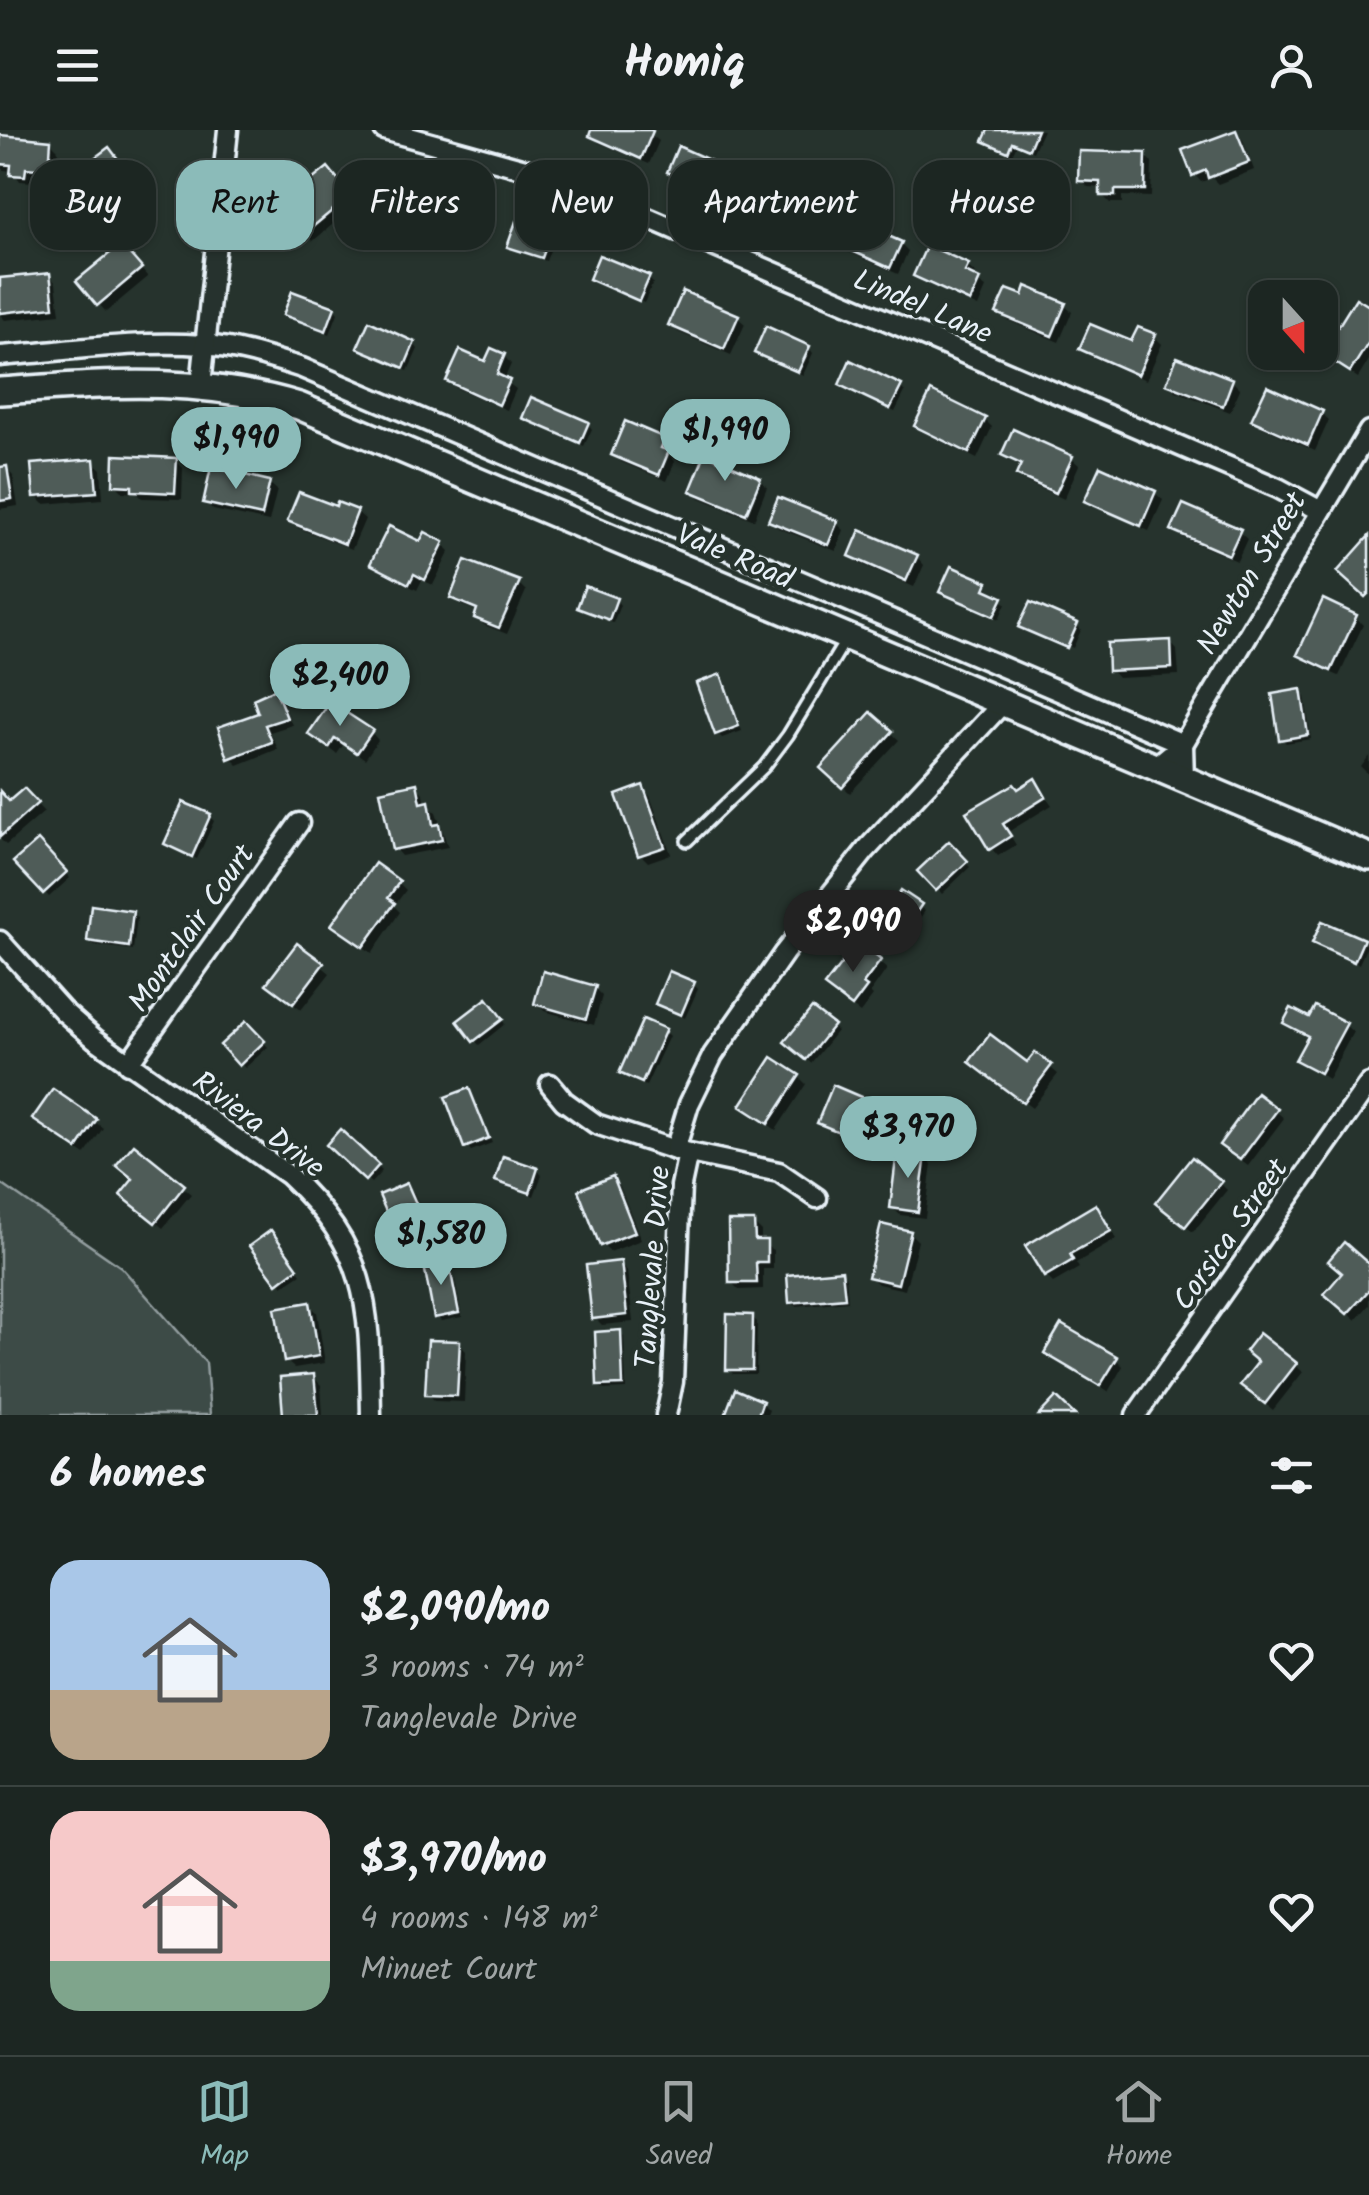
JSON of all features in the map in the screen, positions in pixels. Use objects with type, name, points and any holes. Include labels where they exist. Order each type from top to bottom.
[{"type":"main road","name":"Vale Road","points":[[0,391],[102,384],[201,384],[299,406],[1369,857]]},
{"type":"street","points":[[201,384],[228,130]]},
{"type":"street","name":"Lindel Lane","points":[[384,130],[525,169],[587,192],[1278,488],[1321,511]]},
{"type":"street","points":[[0,356],[205,344],[302,368],[1182,744],[1184,780]]},
{"type":"street","name":"Newton Street","points":[[1155,767],[1182,744],[1369,430]]},
{"type":"street","name":"Tanglevale Drive","points":[[666,1415],[672,1382],[682,1151],[689,1104],[713,1055],[784,953],[866,850],[1002,704]]},
{"type":"street","name":"Montclair Court","points":[[128,1064],[299,823]]},
{"type":"street","name":"Riviera Drive","points":[[0,942],[63,1012],[128,1064],[288,1175],[336,1226],[360,1279],[367,1326],[371,1415]]},
{"type":"street","points":[[550,1084],[564,1102],[596,1124],[682,1151],[779,1172],[818,1198]]},
{"type":"street","name":"Corsica Street","points":[[1136,1415],[1369,1084]]},
{"type":"lane","points":[[687,841],[764,767],[846,638]]},
{"type":"shaded area","points":[[0,1183],[121,1267],[206,1363],[210,1415],[0,1415]]},
{"type":"building","points":[[591,130],[653,131],[641,159],[589,136]]},
{"type":"building","points":[[988,130],[1037,130],[1029,149],[1012,142],[1008,152],[983,141]]},
{"type":"building","points":[[1236,130],[1249,162],[1208,178],[1206,170],[1192,176],[1182,150]]},
{"type":"building","points":[[0,135],[51,140],[50,160],[30,160],[25,176],[10,175],[11,165],[0,164]]},
{"type":"building","points":[[678,146],[709,160],[672,160]]},
{"type":"building","points":[[109,147],[119,160],[92,160]]},
{"type":"building","points":[[1079,151],[1146,153],[1145,190],[1115,190],[1115,196],[1100,196],[1100,182],[1078,181]]},
{"type":"building","points":[[328,167],[334,174],[334,209],[314,226],[314,178]]},
{"type":"building","points":[[515,224],[515,250],[507,247]]},
{"type":"building","points":[[893,238],[902,242],[890,268],[850,250],[893,250]]},
{"type":"building","points":[[114,250],[126,250],[142,268],[97,306],[76,281]]},
{"type":"building","points":[[517,250],[545,250],[542,258]]},
{"type":"building","points":[[925,250],[938,250],[969,264],[965,272],[980,279],[970,302],[913,276]]},
{"type":"building","points":[[599,255],[650,276],[639,301],[589,279]]},
{"type":"building","points":[[50,273],[54,307],[0,313],[0,278]]},
{"type":"building","points":[[1026,286],[1066,303],[1052,336],[996,313],[1007,289],[1023,295]]},
{"type":"building","points":[[292,291],[335,307],[326,331],[283,315]]},
{"type":"building","points":[[683,291],[739,315],[724,349],[668,325]]},
{"type":"building","points":[[1356,298],[1369,306],[1369,342],[1350,372],[1338,364],[1338,327]]},
{"type":"building","points":[[369,321],[415,342],[404,368],[357,348]]},
{"type":"building","points":[[1090,324],[1131,341],[1138,327],[1156,334],[1138,375],[1079,349]]},
{"type":"building","points":[[766,326],[810,346],[798,372],[754,353]]},
{"type":"building","points":[[491,348],[505,354],[497,374],[510,380],[499,405],[446,381],[460,350],[485,361]]},
{"type":"building","points":[[1177,357],[1233,379],[1223,406],[1166,384]]},
{"type":"building","points":[[850,360],[902,385],[890,409],[839,385]]},
{"type":"building","points":[[1267,386],[1323,411],[1308,445],[1251,420]]},
{"type":"building","points":[[931,391],[986,418],[969,453],[914,426]]},
{"type":"building","points":[[531,397],[589,422],[580,443],[522,418]]},
{"type":"building","points":[[625,421],[665,438],[661,448],[669,451],[659,475],[611,455]]},
{"type":"building","points":[[1013,429],[1073,456],[1056,493],[1016,475],[1021,464],[1001,455]]},
{"type":"building","points":[[705,454],[761,478],[746,514],[690,491]]},
{"type":"building","points":[[114,455],[177,458],[175,493],[132,491],[132,486],[113,485]]},
{"type":"building","points":[[94,459],[97,492],[34,497],[31,464]]},
{"type":"building","points":[[7,466],[12,499],[0,501],[0,467]]},
{"type":"building","points":[[1100,466],[1156,491],[1141,526],[1084,501]]},
{"type":"building","points":[[211,467],[270,481],[262,516],[203,503]]},
{"type":"building","points":[[299,492],[358,510],[345,544],[287,521]]},
{"type":"building","points":[[778,497],[838,521],[828,545],[768,521]]},
{"type":"building","points":[[1183,504],[1241,529],[1229,555],[1171,530]]},
{"type":"building","points":[[389,526],[420,541],[425,532],[444,542],[425,580],[414,574],[409,584],[370,564]]},
{"type":"building","points":[[860,530],[918,555],[906,581],[849,556]]},
{"type":"building","points":[[1369,536],[1369,593],[1365,597],[1337,572]]},
{"type":"building","points":[[465,560],[520,581],[499,628],[474,618],[477,609],[450,598]]},
{"type":"building","points":[[951,566],[988,582],[985,589],[1003,597],[994,616],[939,592]]},
{"type":"building","points":[[585,586],[617,598],[609,620],[577,608]]},
{"type":"building","points":[[1323,599],[1357,615],[1331,671],[1297,655]]},
{"type":"building","points":[[1030,602],[1078,623],[1067,648],[1018,627]]},
{"type":"building","points":[[1171,640],[1172,668],[1108,671],[1107,643]]},
{"type":"building","points":[[721,674],[739,726],[715,735],[696,683]]},
{"type":"building","points":[[275,689],[287,718],[265,725],[272,742],[228,759],[218,727],[258,713],[253,699]]},
{"type":"building","points":[[1301,689],[1308,735],[1279,740],[1272,694]]},
{"type":"building","points":[[330,702],[373,730],[357,753],[335,738],[329,748],[308,734]]},
{"type":"building","points":[[871,712],[893,731],[842,788],[820,768]]},
{"type":"building","points":[[1035,778],[1046,797],[1003,824],[1011,836],[989,850],[966,812],[1014,784],[1018,789]]},
{"type":"building","points":[[417,783],[421,803],[429,801],[433,825],[439,824],[442,840],[392,850],[380,791]]},
{"type":"building","points":[[643,785],[665,847],[638,856],[616,795]]},
{"type":"building","points":[[24,788],[38,803],[0,837],[0,791],[9,801]]},
{"type":"building","points":[[183,802],[211,814],[192,857],[164,844]]},
{"type":"building","points":[[38,840],[67,872],[43,894],[13,862]]},
{"type":"building","points":[[949,841],[968,861],[936,891],[917,871]]},
{"type":"building","points":[[375,863],[400,881],[388,898],[395,903],[363,947],[331,925]]},
{"type":"building","points":[[901,890],[922,904],[892,949],[871,934]]},
{"type":"building","points":[[91,905],[133,911],[129,947],[87,941]]},
{"type":"building","points":[[1322,921],[1364,939],[1354,962],[1312,943]]},
{"type":"building","points":[[858,942],[881,960],[852,1007],[824,986]]},
{"type":"building","points":[[297,943],[324,963],[293,1004],[266,984]]},
{"type":"building","points":[[543,971],[596,986],[586,1019],[534,1004]]},
{"type":"building","points":[[669,971],[695,982],[681,1015],[655,1004]]},
{"type":"building","points":[[487,998],[503,1019],[473,1042],[457,1021]]},
{"type":"building","points":[[1315,1006],[1347,1023],[1320,1073],[1295,1060],[1308,1036],[1283,1023],[1291,1008],[1309,1017]]},
{"type":"building","points":[[812,1008],[834,1025],[806,1060],[784,1042]]},
{"type":"building","points":[[643,1019],[666,1029],[642,1083],[619,1073]]},
{"type":"building","points":[[246,1021],[265,1041],[239,1066],[220,1045]]},
{"type":"building","points":[[990,1034],[1027,1062],[1035,1052],[1052,1065],[1023,1103],[969,1062]]},
{"type":"building","points":[[772,1057],[800,1075],[768,1124],[740,1106]]},
{"type":"building","points":[[833,1085],[882,1106],[866,1143],[817,1123]]},
{"type":"building","points":[[469,1088],[489,1138],[464,1148],[445,1097]]},
{"type":"building","points":[[53,1089],[97,1119],[77,1149],[32,1119]]},
{"type":"building","points":[[1257,1093],[1278,1109],[1240,1160],[1219,1145]]},
{"type":"building","points":[[340,1129],[379,1165],[365,1181],[326,1145]]},
{"type":"building","points":[[134,1144],[185,1185],[155,1223],[120,1195],[133,1179],[116,1165]]},
{"type":"building","points":[[897,1151],[926,1155],[918,1212],[890,1208]]},
{"type":"building","points":[[503,1156],[538,1168],[530,1193],[495,1181]]},
{"type":"building","points":[[1192,1157],[1222,1181],[1185,1227],[1155,1203]]},
{"type":"building","points":[[613,1176],[635,1232],[600,1246],[578,1190]]},
{"type":"building","points":[[407,1183],[430,1235],[401,1247],[379,1195]]},
{"type":"building","points":[[1096,1204],[1111,1231],[1070,1254],[1073,1260],[1044,1277],[1025,1246]]},
{"type":"building","points":[[728,1221],[754,1221],[755,1240],[767,1240],[767,1262],[756,1262],[757,1283],[729,1283]]},
{"type":"building","points":[[881,1224],[911,1231],[898,1284],[868,1277]]},
{"type":"building","points":[[271,1230],[298,1268],[277,1284],[249,1246]]},
{"type":"building","points":[[1344,1242],[1369,1264],[1369,1290],[1347,1314],[1324,1294],[1342,1273],[1328,1261]]},
{"type":"building","points":[[443,1256],[446,1274],[451,1273],[459,1313],[434,1318],[423,1260]]},
{"type":"building","points":[[621,1261],[627,1315],[592,1319],[586,1265]]},
{"type":"building","points":[[842,1270],[845,1298],[789,1303],[787,1275]]},
{"type":"building","points":[[310,1302],[319,1356],[284,1362],[275,1308]]},
{"type":"building","points":[[727,1314],[753,1315],[752,1370],[726,1370]]},
{"type":"building","points":[[1061,1324],[1118,1357],[1100,1386],[1044,1353]]},
{"type":"building","points":[[621,1330],[623,1385],[597,1386],[595,1332]]},
{"type":"building","points":[[1259,1333],[1297,1363],[1265,1404],[1240,1385],[1258,1362],[1245,1351]]},
{"type":"building","points":[[428,1340],[460,1341],[457,1396],[425,1395]]},
{"type":"building","points":[[314,1374],[318,1415],[283,1415],[280,1377]]},
{"type":"building","points":[[735,1389],[763,1401],[758,1415],[725,1415]]},
{"type":"building","points":[[1056,1397],[1075,1415],[1039,1415]]}]
